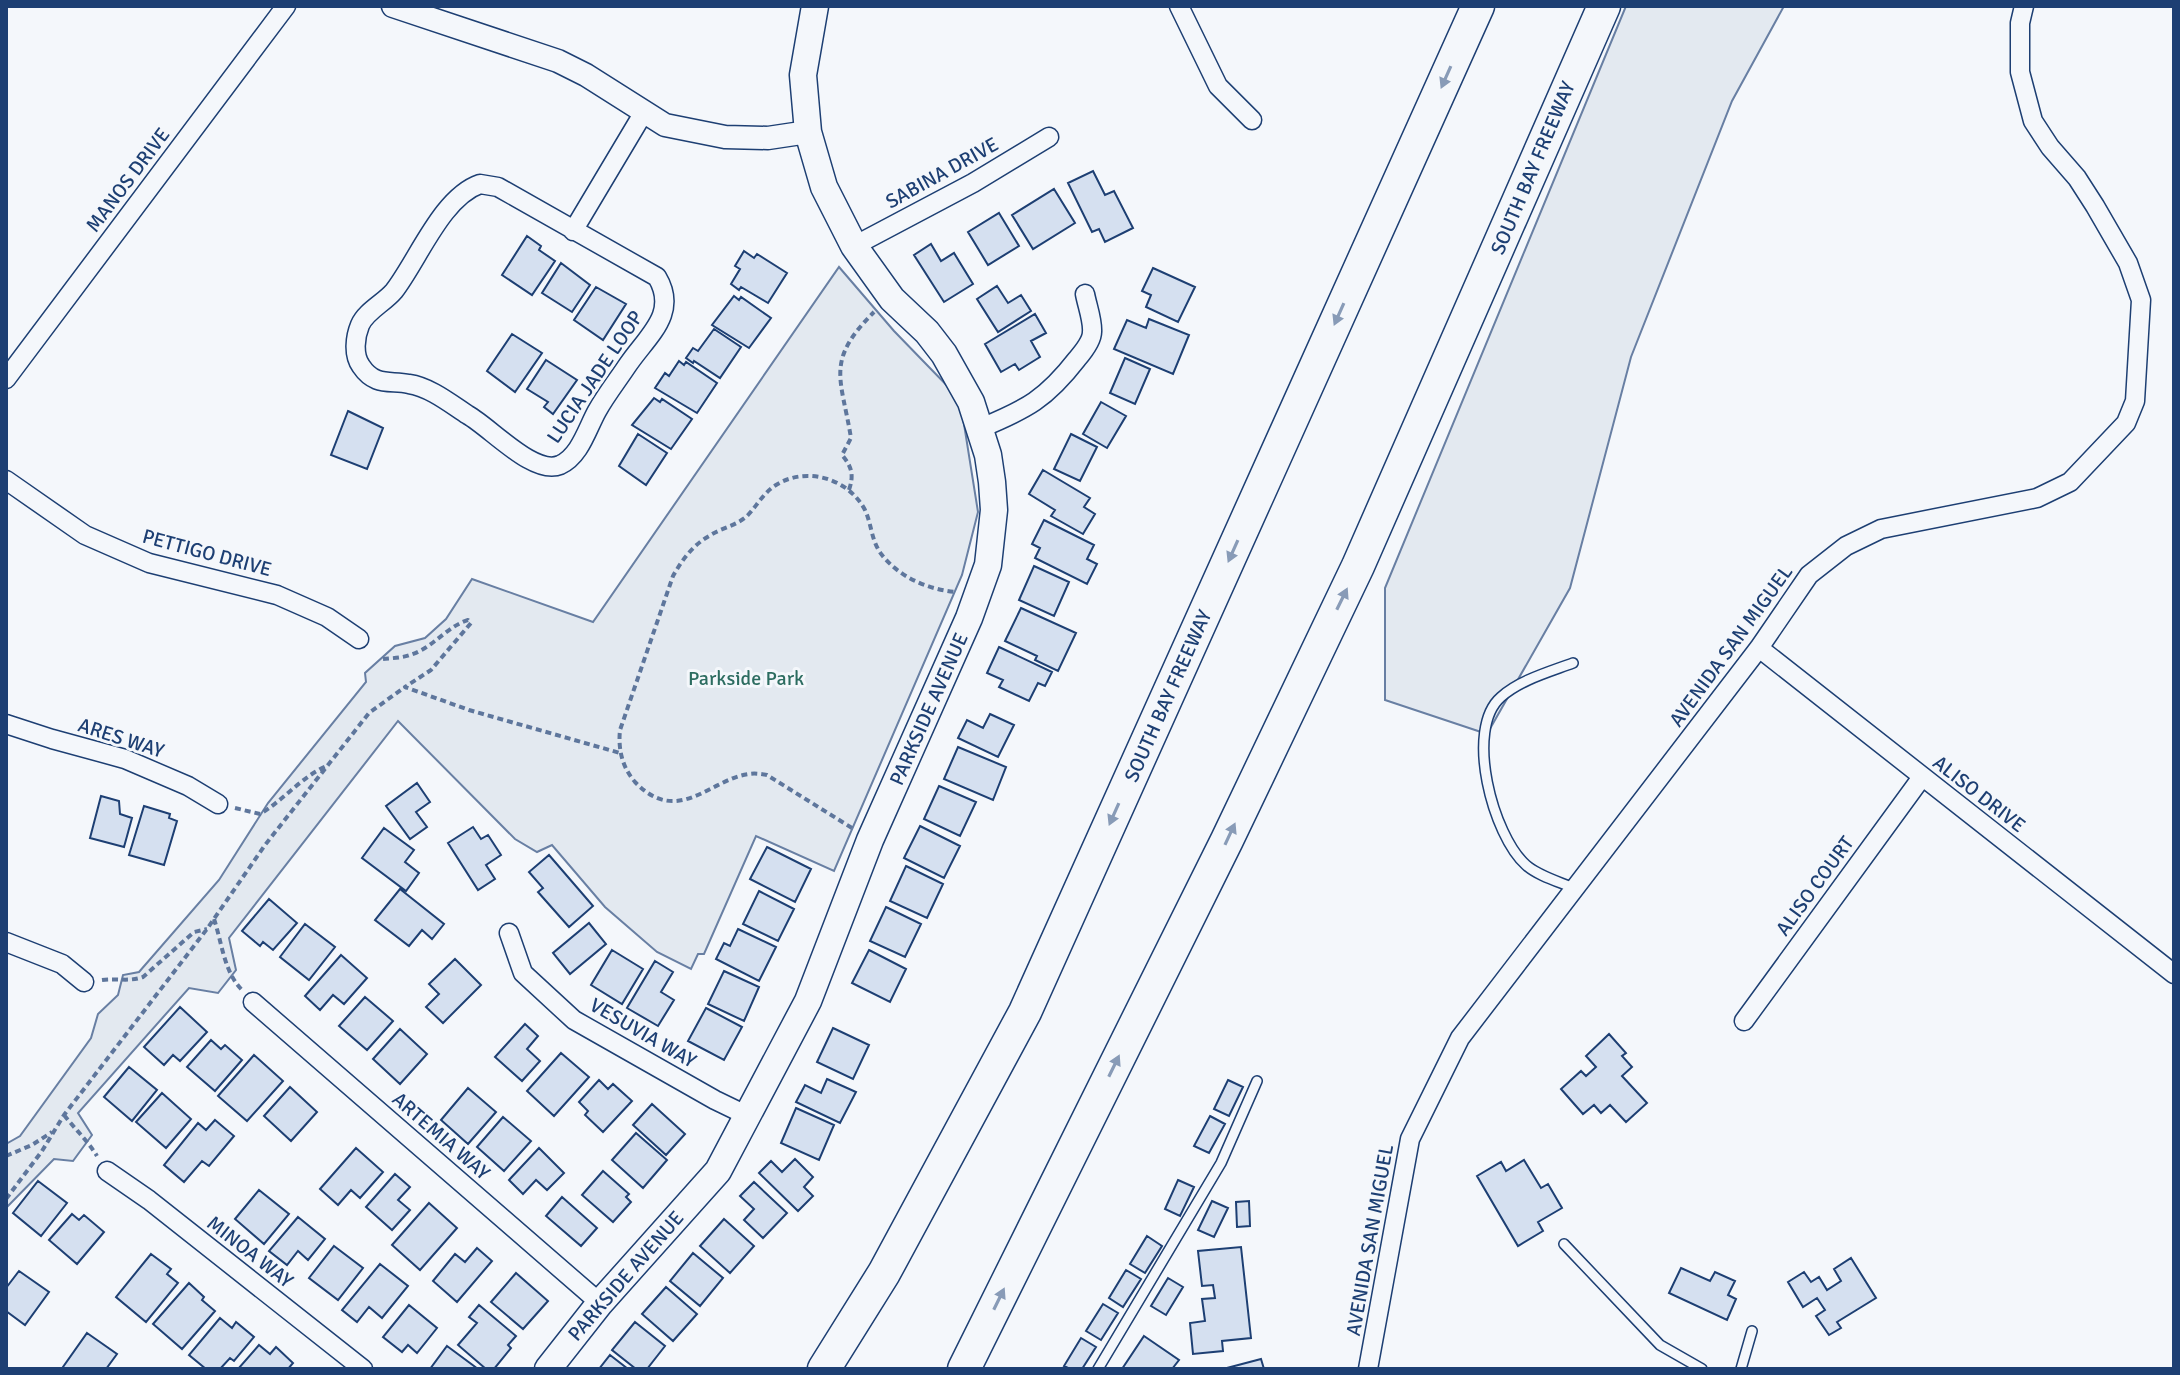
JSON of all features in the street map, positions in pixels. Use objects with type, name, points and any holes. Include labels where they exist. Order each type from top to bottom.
[{"type":"highway","name":"SOUTH BAY FREEWAY","points":[[824,1369],[884,1273],[1025,1012],[1478,6]]},
{"type":"highway","name":"SOUTH BAY FREEWAY","points":[[964,1369],[1227,840],[1358,566],[1604,6]]},
{"type":"main road","name":"PARKSIDE AVENUE","points":[[548,1369],[600,1303],[718,1171],[808,1001],[870,840],[988,565],[994,510],[988,455],[981,428],[965,390],[944,354],[927,332],[892,299],[854,246],[824,187],[808,132],[803,75],[815,6]]},
{"type":"street","name":"MANOS DRIVE","points":[[6,379],[286,6]]},
{"type":"street","points":[[393,6],[558,61],[665,125],[725,137],[768,138],[808,132]]},
{"type":"street","points":[[1179,6],[1218,86],[1252,120]]},
{"type":"street","name":"AVENIDA SAN MIGUEL","points":[[1368,1369],[1410,1139],[1460,1038],[1759,648],[1809,575],[1846,546],[1881,529],[2037,498],[2070,482],[2126,423],[2135,401],[2141,300],[2128,263],[2095,206],[2033,121],[2020,72],[2020,23],[2024,6]]},
{"type":"street","points":[[573,231],[644,112]]},
{"type":"street","name":"SABINA DRIVE","points":[[854,246],[973,183],[1049,137]]},
{"type":"street","name":"LUCIA JADE LOOP","points":[[480,184],[498,187],[573,231],[657,277],[666,291],[666,308],[569,459],[550,468],[534,464],[476,420],[433,394],[410,384],[381,381],[360,366],[356,341],[365,318],[393,292],[450,208],[470,188],[480,184]]},
{"type":"street","points":[[981,428],[1023,411],[1045,395],[1059,383],[1084,351],[1092,332],[1085,294]]},
{"type":"street","name":"PETTIGO DRIVE","points":[[6,480],[85,535],[149,563],[277,595],[327,617],[359,639]]},
{"type":"street","name":"ALISO DRIVE","points":[[1759,648],[2174,974]]},
{"type":"street","name":"ARES WAY","points":[[6,724],[125,759],[188,786],[218,804]]},
{"type":"street","name":"ALISO COURT","points":[[1744,1021],[1922,777]]},
{"type":"street","name":"VESUVIA WAY","points":[[509,933],[523,973],[574,1020],[746,1115]]},
{"type":"street","points":[[6,942],[62,964],[84,982]]},
{"type":"street","name":"ARTEMIA WAY","points":[[253,1002],[600,1303]]},
{"type":"street","name":"MINOA WAY","points":[[107,1171],[149,1200],[363,1369]]},
{"type":"lane","points":[[1573,663],[1515,687],[1499,698],[1487,718],[1482,754],[1500,827],[1511,848],[1534,871],[1576,889]]},
{"type":"lane","points":[[1098,1369],[1221,1163],[1257,1081]]},
{"type":"lane","points":[[1564,1244],[1660,1345],[1702,1369]]},
{"type":"lane","points":[[1741,1369],[1752,1331]]},
{"type":"path","points":[[849,490],[854,477],[842,455],[851,438],[838,367],[846,343],[873,313],[892,299]]},
{"type":"path","points":[[870,840],[796,790],[767,775],[751,773],[691,799],[668,799],[656,796],[629,774],[620,753],[620,730],[673,576],[682,561],[708,536],[739,522],[767,491],[788,479],[813,476],[825,478],[849,490],[866,512],[872,538],[883,556],[913,580],[939,591],[978,594]]},
{"type":"path","points":[[6,1199],[64,1115],[207,929],[265,845],[369,713],[431,670],[471,623],[468,620],[448,628],[427,647],[410,655],[383,659]]},
{"type":"path","points":[[405,687],[469,710],[620,753]]},
{"type":"path","points":[[218,804],[260,814],[279,803],[316,770],[331,764]]},
{"type":"path","points":[[214,919],[229,977],[253,1002]]},
{"type":"path","points":[[84,982],[115,978],[132,981],[143,977],[194,932],[207,929]]},
{"type":"path","points":[[64,1115],[74,1128],[84,1134],[107,1171]]},
{"type":"path","points":[[6,1156],[54,1131]]},
{"type":"green space","points":[[1626,6],[1784,6],[1732,101],[1631,357],[1570,588],[1487,734],[1385,700],[1385,588]]},
{"type":"green space","name":"Parkside Park","points":[[839,267],[894,331],[960,399],[978,512],[962,575],[834,871],[756,836],[704,954],[698,954],[691,969],[657,952],[605,907],[552,845],[537,852],[515,839],[398,721],[229,938],[236,970],[218,993],[189,988],[78,1113],[92,1135],[73,1161],[54,1159],[6,1208],[6,1144],[20,1136],[91,1038],[98,1014],[118,995],[123,975],[139,972],[219,880],[268,803],[366,682],[365,673],[395,646],[425,638],[446,619],[472,579],[593,622]]},
{"type":"building","points":[[1093,171],[1105,195],[1114,191],[1133,228],[1105,242],[1099,229],[1092,232],[1068,183]]},
{"type":"building","points":[[1054,189],[1075,223],[1033,249],[1012,215]]},
{"type":"building","points":[[999,213],[1019,246],[988,265],[968,232]]},
{"type":"building","points":[[527,236],[541,246],[539,250],[555,261],[532,295],[502,275]]},
{"type":"building","points":[[931,244],[941,261],[954,253],[973,284],[944,302],[914,255]]},
{"type":"building","points":[[744,251],[754,258],[757,254],[787,273],[768,303],[731,284],[740,269],[735,266]]},
{"type":"building","points":[[561,263],[590,285],[572,312],[542,293]]},
{"type":"building","points":[[1153,268],[1195,287],[1178,322],[1146,307],[1151,295],[1142,291]]},
{"type":"building","points":[[997,286],[1008,303],[1021,295],[1031,311],[998,332],[977,299]]},
{"type":"building","points":[[596,287],[626,304],[603,340],[574,320]]},
{"type":"building","points":[[734,296],[739,300],[741,297],[771,318],[749,348],[712,325]]},
{"type":"building","points":[[1035,314],[1046,333],[1031,341],[1040,357],[1019,370],[1015,364],[1001,372],[985,344]]},
{"type":"building","points":[[1149,319],[1189,335],[1173,374],[1114,349],[1127,320],[1146,328]]},
{"type":"building","points":[[714,329],[741,347],[720,378],[686,358],[693,348],[698,351]]},
{"type":"building","points":[[512,334],[542,353],[515,392],[487,371]]},
{"type":"building","points":[[1125,358],[1150,369],[1135,404],[1110,393]]},
{"type":"building","points":[[546,360],[577,380],[553,414],[544,407],[548,402],[527,389]]},
{"type":"building","points":[[679,361],[684,365],[686,362],[717,383],[697,413],[655,388],[665,373],[669,376]]},
{"type":"building","points":[[654,398],[660,402],[662,399],[692,419],[671,449],[632,425]]},
{"type":"building","points":[[1101,402],[1126,416],[1107,448],[1083,434]]},
{"type":"building","points":[[348,411],[383,428],[367,469],[331,455]]},
{"type":"building","points":[[638,434],[667,453],[646,485],[619,466]]},
{"type":"building","points":[[1071,434],[1097,447],[1080,481],[1054,469]]},
{"type":"building","points":[[1043,470],[1090,498],[1084,507],[1095,514],[1083,534],[1051,516],[1055,510],[1029,494]]},
{"type":"building","points":[[1044,520],[1094,545],[1087,559],[1097,564],[1087,584],[1035,558],[1040,548],[1032,544]]},
{"type":"building","points":[[1034,566],[1069,582],[1054,616],[1019,600]]},
{"type":"building","points":[[1021,608],[1076,633],[1058,671],[1035,660],[1037,656],[1005,641]]},
{"type":"building","points":[[999,647],[1052,672],[1045,686],[1038,683],[1029,701],[999,687],[1003,680],[987,673]]},
{"type":"building","points":[[990,714],[1014,725],[998,757],[958,738],[967,720],[983,728]]},
{"type":"building","points":[[958,747],[1006,767],[993,800],[944,779]]},
{"type":"building","points":[[417,783],[430,802],[416,812],[427,827],[410,839],[386,806]]},
{"type":"building","points":[[939,786],[976,802],[960,836],[924,819]]},
{"type":"building","points":[[101,796],[119,801],[120,814],[132,818],[124,847],[90,838]]},
{"type":"building","points":[[144,806],[170,814],[169,818],[177,821],[164,865],[129,855]]},
{"type":"building","points":[[920,826],[960,846],[944,878],[904,858]]},
{"type":"building","points":[[473,827],[481,839],[488,835],[501,855],[486,865],[495,879],[478,890],[448,843]]},
{"type":"building","points":[[384,828],[414,850],[405,862],[419,873],[406,891],[362,858]]},
{"type":"building","points":[[767,847],[811,869],[795,902],[750,879]]},
{"type":"building","points":[[549,855],[593,906],[569,927],[538,892],[543,888],[529,872]]},
{"type":"building","points":[[906,866],[943,884],[927,918],[890,901]]},
{"type":"building","points":[[400,889],[444,924],[432,939],[422,930],[409,946],[375,920]]},
{"type":"building","points":[[759,891],[794,909],[778,941],[743,924]]},
{"type":"building","points":[[269,899],[297,923],[273,950],[263,942],[260,946],[242,931]]},
{"type":"building","points":[[886,907],[921,924],[905,957],[870,941]]},
{"type":"building","points":[[589,923],[606,944],[570,974],[553,953]]},
{"type":"building","points":[[305,924],[335,947],[309,980],[280,957]]},
{"type":"building","points":[[738,929],[776,947],[759,981],[716,959],[724,943],[730,946]]},
{"type":"building","points":[[612,950],[643,969],[622,1004],[591,985]]},
{"type":"building","points":[[869,950],[906,969],[890,1002],[852,983]]},
{"type":"building","points":[[341,955],[367,978],[344,1004],[333,995],[320,1010],[305,996]]},
{"type":"building","points":[[455,959],[481,985],[443,1023],[426,1007],[439,994],[429,984]]},
{"type":"building","points":[[655,961],[673,972],[661,992],[674,1000],[658,1026],[627,1008]]},
{"type":"building","points":[[724,971],[759,987],[744,1021],[708,1004]]},
{"type":"building","points":[[365,997],[393,1021],[367,1050],[339,1026]]},
{"type":"building","points":[[180,1007],[207,1032],[180,1061],[173,1055],[164,1065],[144,1047]]},
{"type":"building","points":[[706,1008],[742,1027],[724,1060],[688,1041]]},
{"type":"building","points":[[525,1024],[538,1036],[527,1049],[540,1061],[522,1081],[495,1057]]},
{"type":"building","points":[[833,1028],[869,1045],[853,1079],[817,1062]]},
{"type":"building","points":[[400,1029],[427,1054],[400,1084],[373,1059]]},
{"type":"building","points":[[1609,1034],[1626,1053],[1622,1056],[1632,1067],[1622,1076],[1647,1103],[1626,1122],[1610,1105],[1601,1113],[1594,1105],[1583,1114],[1561,1089],[1581,1071],[1586,1076],[1596,1067],[1586,1056]]},
{"type":"building","points":[[211,1040],[221,1049],[225,1045],[242,1060],[215,1091],[187,1067]]},
{"type":"building","points":[[561,1053],[589,1077],[554,1116],[527,1091]]},
{"type":"building","points":[[254,1055],[283,1081],[247,1121],[218,1096]]},
{"type":"building","points":[[129,1067],[157,1090],[132,1121],[104,1097]]},
{"type":"building","points":[[827,1079],[856,1092],[840,1123],[796,1102],[805,1085],[821,1093]]},
{"type":"building","points":[[599,1080],[608,1089],[613,1084],[632,1101],[603,1132],[585,1115],[588,1111],[579,1102]]},
{"type":"building","points":[[1228,1080],[1243,1087],[1229,1116],[1214,1109]]},
{"type":"building","points":[[290,1087],[317,1112],[291,1141],[264,1116]]},
{"type":"building","points":[[468,1088],[496,1112],[468,1144],[441,1120]]},
{"type":"building","points":[[162,1093],[191,1119],[166,1148],[136,1122]]},
{"type":"building","points":[[652,1104],[685,1134],[666,1155],[633,1125]]},
{"type":"building","points":[[796,1108],[834,1125],[819,1160],[781,1143]]},
{"type":"building","points":[[1210,1116],[1225,1124],[1209,1153],[1194,1146]]},
{"type":"building","points":[[503,1117],[531,1141],[504,1171],[477,1147]]},
{"type":"building","points":[[215,1120],[234,1136],[209,1166],[202,1161],[184,1182],[164,1165],[198,1123],[206,1130]]},
{"type":"building","points":[[636,1133],[667,1160],[643,1188],[612,1160]]},
{"type":"building","points":[[356,1148],[383,1172],[360,1198],[351,1190],[338,1205],[320,1189]]},
{"type":"building","points":[[539,1148],[564,1173],[547,1190],[536,1180],[523,1194],[509,1180]]},
{"type":"building","points":[[795,1159],[813,1177],[804,1187],[813,1196],[798,1211],[759,1173],[771,1161],[782,1172]]},
{"type":"building","points":[[1524,1160],[1541,1188],[1548,1184],[1562,1208],[1538,1222],[1543,1231],[1518,1246],[1477,1176],[1501,1162],[1506,1171]]},
{"type":"building","points":[[603,1171],[629,1194],[626,1197],[631,1202],[613,1222],[582,1195]]},
{"type":"building","points":[[395,1174],[410,1187],[398,1200],[410,1210],[392,1230],[366,1207]]},
{"type":"building","points":[[1178,1180],[1194,1187],[1180,1216],[1165,1209]]},
{"type":"building","points":[[38,1181],[67,1203],[41,1236],[13,1213]]},
{"type":"building","points":[[754,1182],[787,1213],[763,1238],[744,1220],[754,1209],[740,1196]]},
{"type":"building","points":[[259,1190],[289,1214],[264,1244],[235,1219]]},
{"type":"building","points":[[562,1197],[597,1228],[581,1246],[546,1216]]},
{"type":"building","points":[[1212,1201],[1228,1208],[1214,1237],[1198,1230]]},
{"type":"building","points":[[1249,1201],[1250,1226],[1237,1227],[1236,1202]]},
{"type":"building","points":[[429,1203],[457,1228],[420,1270],[392,1245]]},
{"type":"building","points":[[72,1214],[79,1220],[84,1215],[104,1232],[77,1264],[49,1240]]},
{"type":"building","points":[[298,1217],[325,1239],[308,1260],[298,1251],[287,1265],[269,1251]]},
{"type":"building","points":[[724,1219],[754,1246],[730,1273],[700,1246]]},
{"type":"building","points":[[1147,1236],[1162,1246],[1145,1273],[1130,1264]]},
{"type":"building","points":[[334,1246],[363,1268],[338,1300],[309,1278]]},
{"type":"building","points":[[1241,1247],[1251,1338],[1222,1341],[1223,1351],[1193,1354],[1190,1323],[1205,1321],[1202,1299],[1215,1298],[1213,1285],[1202,1286],[1198,1251]]},
{"type":"building","points":[[477,1248],[492,1261],[457,1302],[433,1281],[455,1254],[465,1262]]},
{"type":"building","points":[[693,1253],[723,1278],[700,1306],[670,1281]]},
{"type":"building","points":[[151,1254],[171,1269],[167,1274],[178,1283],[146,1322],[116,1297]]},
{"type":"building","points":[[1851,1258],[1876,1298],[1837,1322],[1841,1328],[1829,1335],[1816,1316],[1825,1310],[1817,1298],[1803,1307],[1788,1282],[1804,1272],[1811,1282],[1819,1277],[1827,1290],[1841,1281],[1834,1269]]},
{"type":"building","points":[[380,1264],[408,1286],[382,1318],[369,1307],[357,1322],[342,1310]]},
{"type":"building","points":[[1681,1268],[1710,1281],[1715,1272],[1735,1281],[1728,1295],[1736,1299],[1727,1320],[1669,1293]]},
{"type":"building","points":[[1126,1270],[1141,1279],[1123,1307],[1109,1298]]},
{"type":"building","points":[[19,1271],[49,1292],[25,1325],[6,1311],[6,1288]]},
{"type":"building","points":[[516,1273],[548,1301],[523,1329],[491,1302]]},
{"type":"building","points":[[1168,1278],[1183,1287],[1166,1315],[1151,1306]]},
{"type":"building","points":[[189,1283],[215,1311],[182,1349],[153,1324]]},
{"type":"building","points":[[666,1287],[697,1314],[673,1341],[642,1314]]},
{"type":"building","points":[[1103,1304],[1118,1313],[1101,1340],[1086,1331]]},
{"type":"building","points":[[409,1305],[437,1328],[417,1353],[408,1345],[402,1352],[383,1337]]},
{"type":"building","points":[[479,1305],[516,1336],[508,1345],[511,1348],[494,1369],[486,1369],[458,1345],[477,1323],[469,1317]]},
{"type":"building","points":[[220,1318],[232,1328],[236,1322],[254,1337],[234,1361],[230,1358],[220,1369],[206,1369],[189,1355]]},
{"type":"building","points":[[635,1322],[665,1346],[647,1369],[636,1369],[612,1350]]},
{"type":"building","points":[[87,1333],[117,1354],[106,1369],[66,1369],[63,1367]]},
{"type":"building","points":[[1144,1336],[1179,1360],[1172,1369],[1122,1369]]},
{"type":"building","points":[[1081,1338],[1096,1347],[1082,1369],[1070,1369],[1064,1366]]},
{"type":"building","points":[[259,1345],[270,1354],[276,1347],[293,1363],[288,1369],[238,1369]]},
{"type":"building","points":[[447,1346],[478,1369],[430,1369]]},
{"type":"building","points":[[610,1355],[628,1369],[599,1369]]},
{"type":"building","points":[[1261,1359],[1264,1369],[1223,1369]]}]
